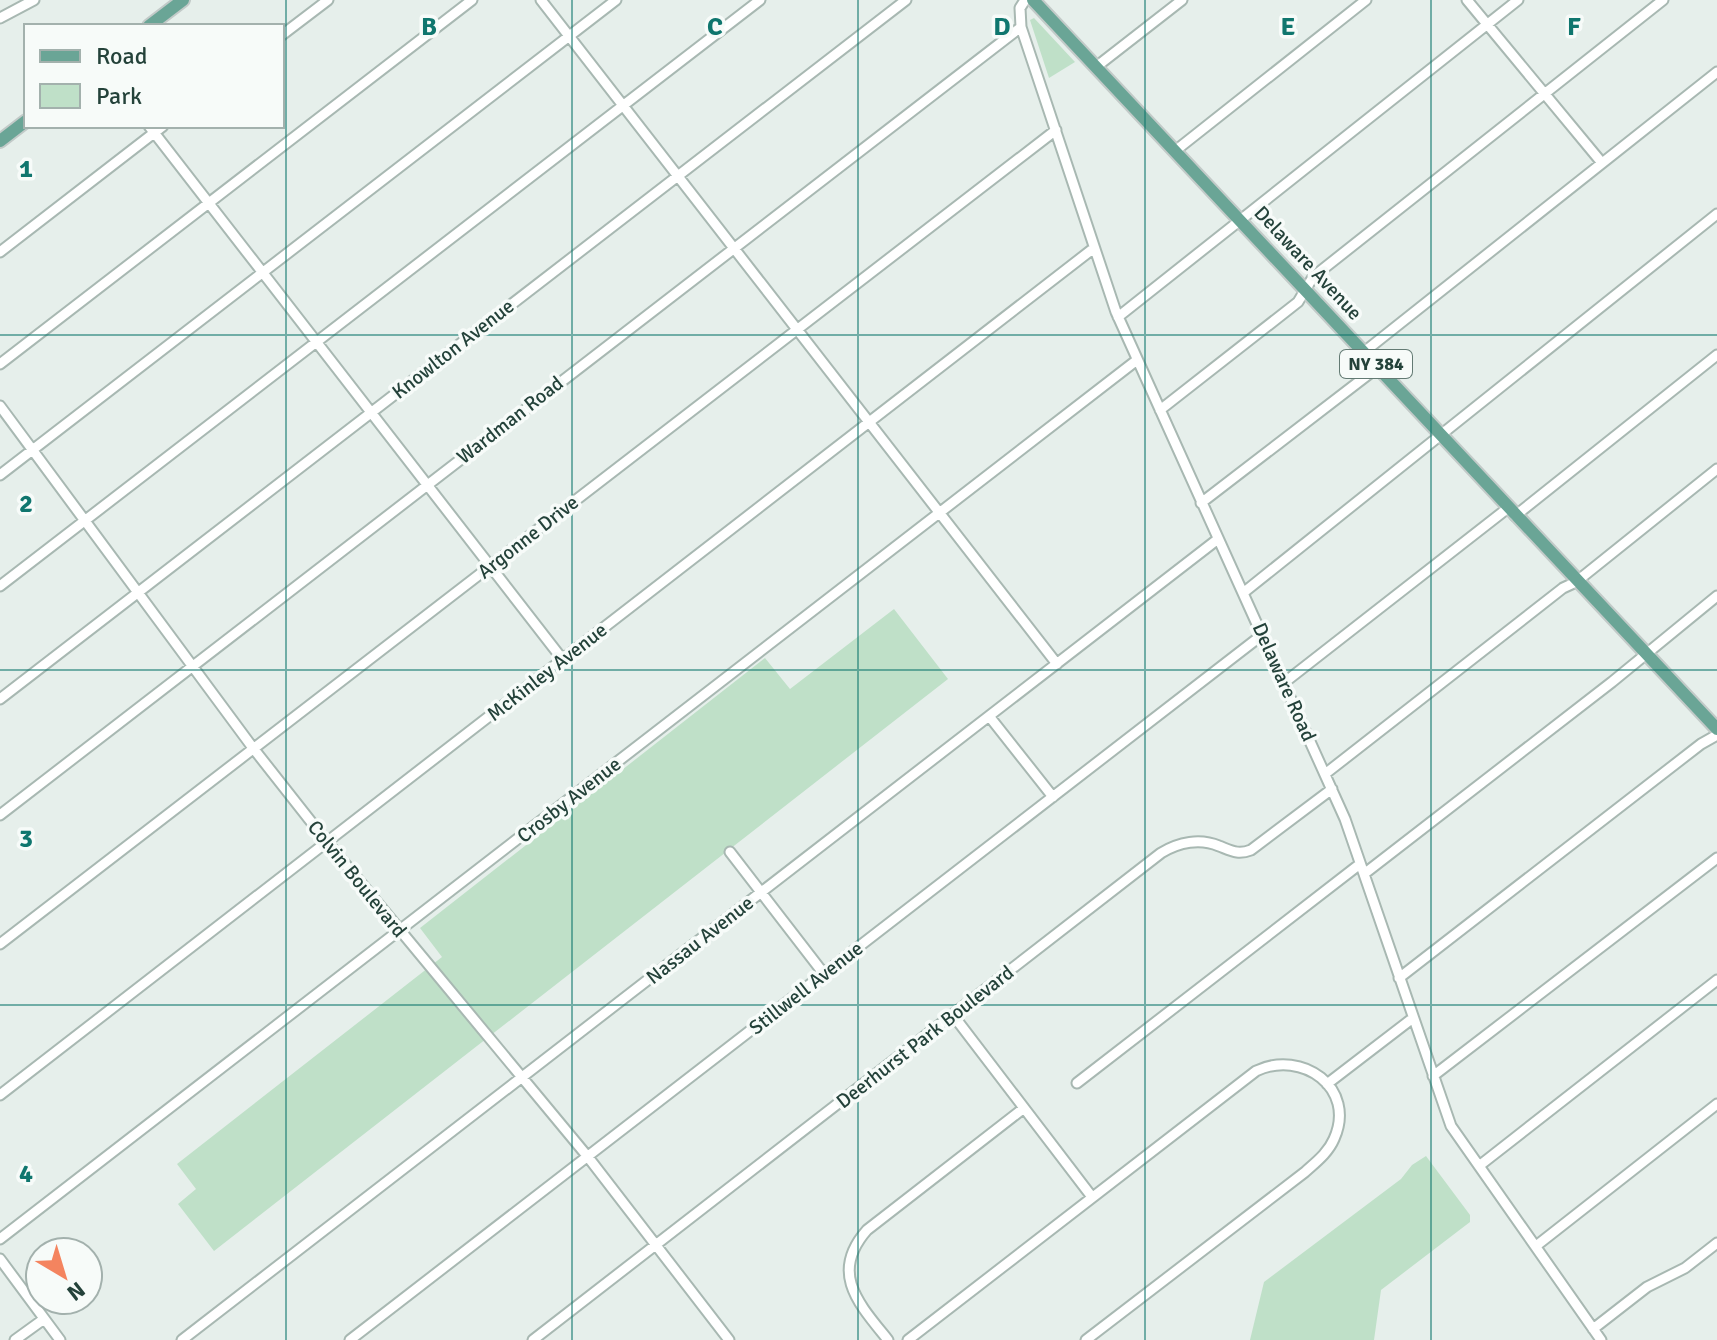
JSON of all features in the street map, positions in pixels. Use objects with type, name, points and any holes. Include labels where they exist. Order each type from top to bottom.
[{"type":"main road","points":[[152,24],[183,0]]},
{"type":"main road","name":"Delaware Avenue","points":[[1033,0],[1241,219],[1717,732]]},
{"type":"main road","points":[[0,141],[24,123]]},
{"type":"street","points":[[0,18],[34,0]]},
{"type":"street","points":[[284,33],[328,0]]},
{"type":"street","points":[[0,364],[472,0]]},
{"type":"street","points":[[541,0],[1057,664]]},
{"type":"street","points":[[0,475],[616,0]]},
{"type":"street","points":[[0,586],[760,0]]},
{"type":"street","name":"Knowlton Avenue","points":[[0,699],[906,0]]},
{"type":"street","name":"Delaware Road","points":[[1025,0],[1020,8],[1021,27],[1118,317],[1332,789],[1451,1126],[1601,1340]]},
{"type":"street","points":[[1096,67],[1182,0]]},
{"type":"street","points":[[1175,151],[1366,0]]},
{"type":"street","points":[[1467,0],[1602,163]]},
{"type":"street","points":[[1118,317],[1518,0]]},
{"type":"street","points":[[1160,410],[1298,302],[1313,277],[1663,0]]},
{"type":"street","name":"Wardman Road","points":[[0,815],[1021,27]]},
{"type":"street","points":[[1364,352],[1717,72]]},
{"type":"street","points":[[0,252],[151,130],[563,660]]},
{"type":"street","name":"Argonne Drive","points":[[0,944],[1056,130]]},
{"type":"street","points":[[1243,593],[1717,214]]},
{"type":"street","name":"McKinley Avenue","points":[[0,1095],[1094,248]]},
{"type":"street","points":[[1285,682],[1717,355]]},
{"type":"street","name":"Crosby Avenue","points":[[0,1239],[1137,360]]},
{"type":"street","points":[[1201,503],[1378,367]]},
{"type":"street","name":"Colvin Boulevard","points":[[0,406],[253,748],[588,1157],[729,1340]]},
{"type":"street","points":[[1325,774],[1563,588],[1576,582],[1717,469]]},
{"type":"street","name":"Nassau Avenue","points":[[182,1340],[1218,539]]},
{"type":"street","points":[[1077,1083],[1646,654],[1717,596]]},
{"type":"street","name":"Stillwell Avenue","points":[[350,1340],[1262,635]]},
{"type":"street","points":[[989,716],[1053,797]]},
{"type":"street","points":[[1399,978],[1717,732]]},
{"type":"street","name":"Deerhurst Park Boulevard","points":[[533,1340],[1169,848],[1199,841],[1237,853],[1251,850],[1332,789]]},
{"type":"street","points":[[730,852],[824,974]]},
{"type":"street","points":[[1433,1076],[1717,858]]},
{"type":"street","points":[[1479,1166],[1717,980]]},
{"type":"street","points":[[953,1015],[1092,1197]]},
{"type":"street","points":[[1327,1084],[1413,1018]]},
{"type":"street","points":[[908,1340],[1256,1071],[1276,1064],[1297,1065],[1313,1071],[1327,1084],[1337,1104],[1339,1122],[1330,1146],[1316,1163],[1086,1340]]},
{"type":"street","points":[[1536,1246],[1717,1104]]},
{"type":"street","points":[[888,1340],[860,1305],[850,1285],[849,1266],[855,1246],[867,1230],[1024,1108]]},
{"type":"street","points":[[1593,1329],[1647,1287],[1685,1268],[1717,1243]]},
{"type":"street","points":[[0,1259],[60,1340]]},
{"type":"street","points":[[15,1340],[44,1319]]},
{"type":"green space","points":[[1034,18],[1075,62],[1049,78],[1030,20]]},
{"type":"green space","points":[[894,609],[948,679],[214,1251],[178,1204],[196,1189],[177,1164],[442,957],[420,928],[765,658],[790,689]]},
{"type":"green space","points":[[1426,1156],[1470,1215],[1470,1222],[1381,1290],[1374,1340],[1250,1340],[1264,1282],[1401,1179],[1412,1165]]}]
